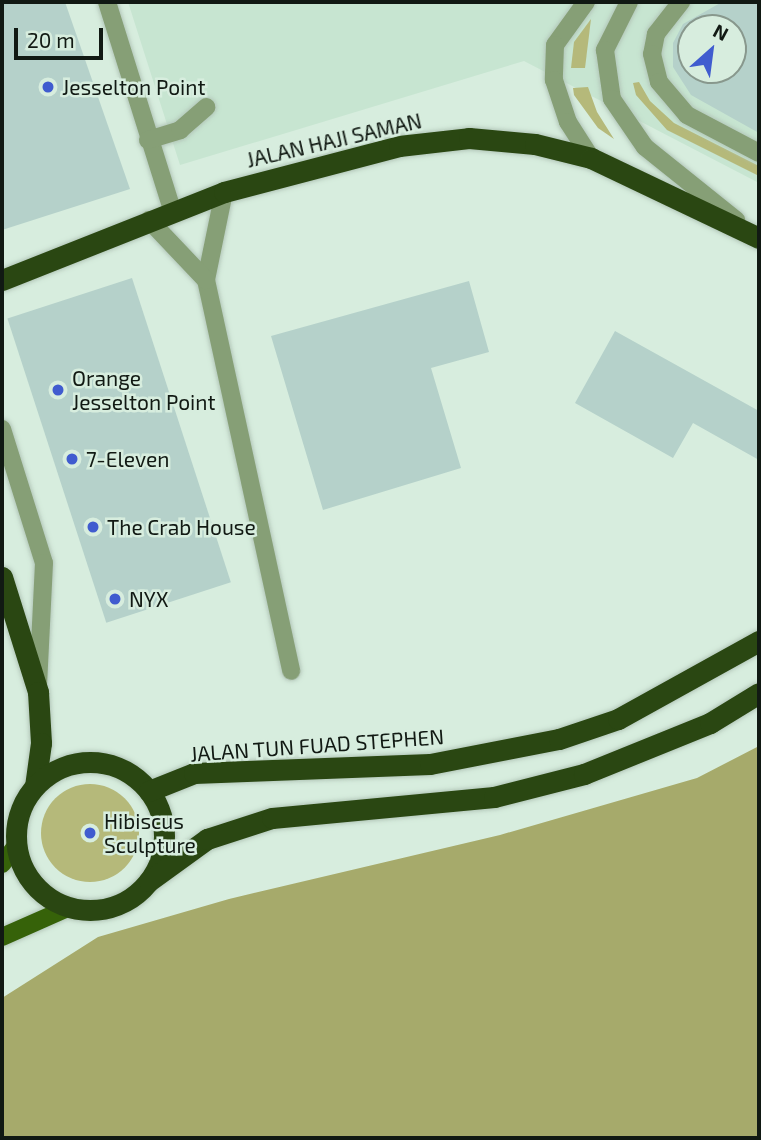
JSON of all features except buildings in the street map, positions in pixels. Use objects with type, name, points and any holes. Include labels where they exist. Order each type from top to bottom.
[{"type":"highway","name":"JALAN HAJI SAMAN","points":[[2,280],[172,209],[225,192],[399,146],[469,138],[535,144],[591,158],[759,238]]},
{"type":"highway","points":[[2,576],[38,692],[41,743],[35,786],[20,814],[17,845],[34,884],[70,907],[105,909],[130,899],[149,881],[207,839],[272,818],[494,797],[584,774],[710,723],[759,693]]},
{"type":"highway","name":"JALAN TUN FUAD STEPHEN","points":[[149,791],[194,774],[430,764],[559,739],[618,719],[759,640]]},
{"type":"highway","points":[[35,786],[51,773],[93,762],[133,776],[149,791],[165,836],[149,881]]},
{"type":"main road","points":[[2,864],[17,845]]},
{"type":"main road","points":[[2,937],[70,907]]},
{"type":"street","points":[[107,2],[172,209]]},
{"type":"street","points":[[586,2],[555,45],[554,80],[568,122],[591,158]]},
{"type":"street","points":[[629,2],[605,50],[612,100],[645,147],[759,238]]},
{"type":"street","points":[[681,2],[656,34],[652,54],[659,82],[671,102],[688,115],[759,153]]},
{"type":"street","points":[[148,139],[180,130],[206,107]]},
{"type":"street","points":[[225,192],[206,281],[290,671]]},
{"type":"street","points":[[149,220],[206,281]]},
{"type":"street","points":[[2,429],[44,563],[38,692]]},
{"type":"shaded area","points":[[128,2],[759,2],[759,183],[524,61],[180,165]]},
{"type":"green space","points":[[591,19],[585,68],[571,68],[574,42]]},
{"type":"green space","points":[[639,82],[650,101],[674,123],[759,166],[759,176],[667,130],[636,95],[633,83]]},
{"type":"green space","points":[[588,87],[597,112],[614,139],[598,128],[574,95],[573,88]]},
{"type":"green space","points":[[759,746],[759,1138],[2,1138],[2,998],[98,937],[229,899],[500,835],[697,778]]},
{"type":"green space","points":[[80,784],[100,784],[125,798],[136,814],[139,833],[136,852],[125,868],[100,882],[80,882],[63,874],[49,860],[41,843],[41,823],[49,806],[63,792]]},
{"type":"place","name":"Jesselton Point","points":[[48,87]]},
{"type":"place","name":"Orange Jesselton Point","points":[[58,390]]},
{"type":"place","name":"7-Eleven","points":[[72,459]]},
{"type":"place","name":"The Crab House","points":[[93,527]]},
{"type":"place","name":"NYX","points":[[115,599]]},
{"type":"place","name":"Hibiscus Sculpture","points":[[90,833]]}]
